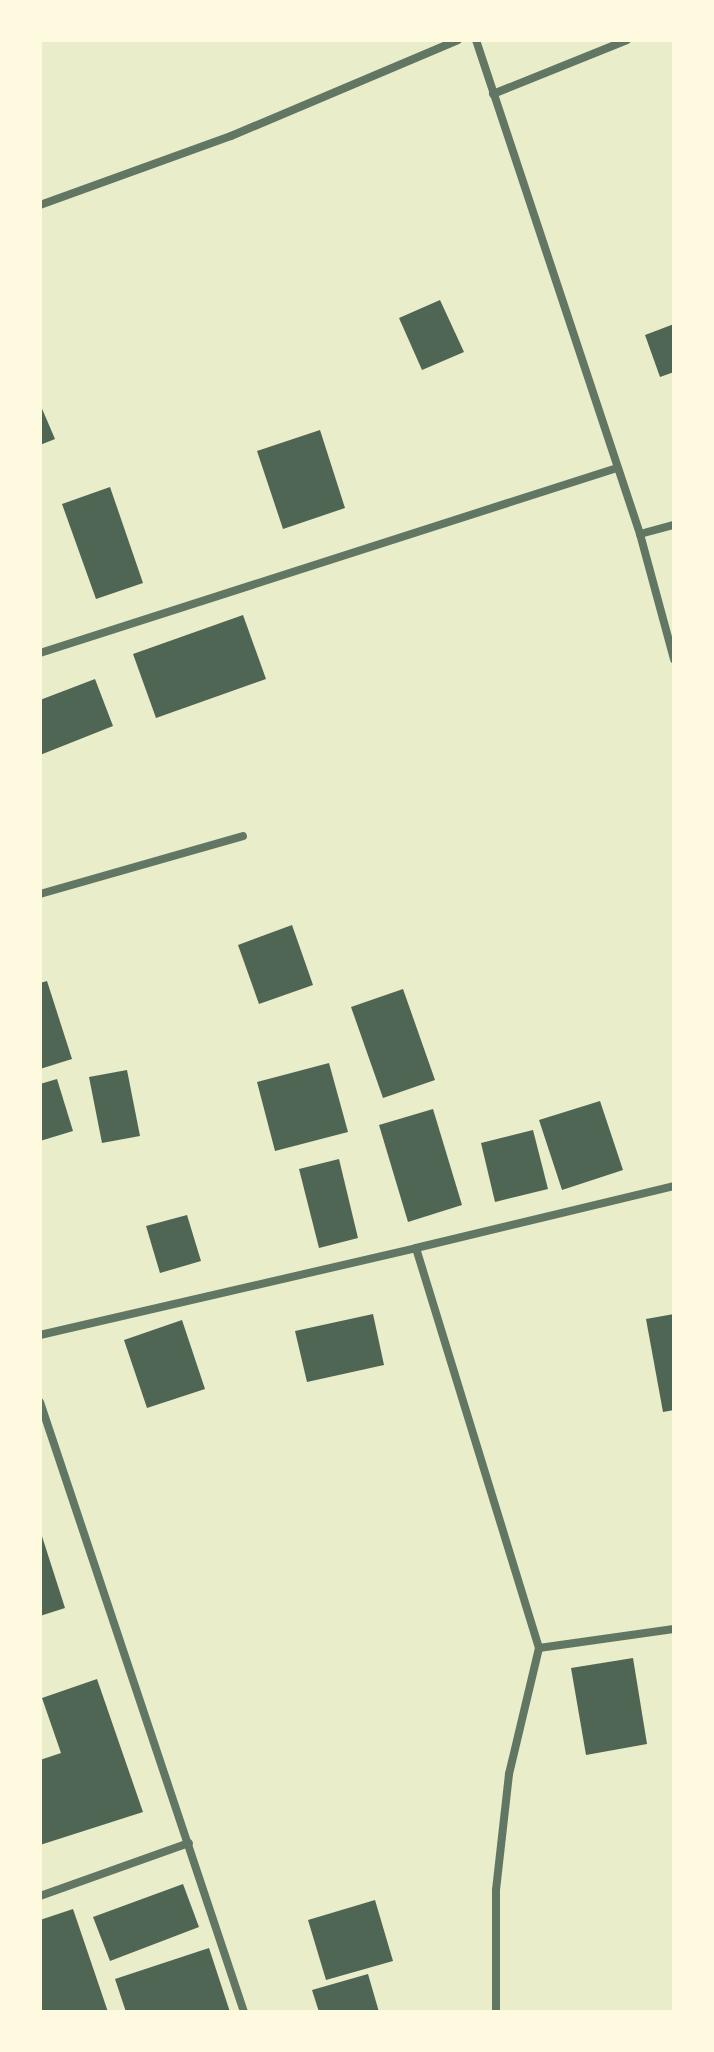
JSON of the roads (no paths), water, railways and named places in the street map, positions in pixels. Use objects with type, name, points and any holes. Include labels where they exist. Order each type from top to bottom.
[{"type":"street","points":[[40,205],[231,136],[458,40]]},
{"type":"street","points":[[476,40],[640,534],[674,659]]},
{"type":"street","points":[[493,94],[627,40]]},
{"type":"street","points":[[40,653],[617,468]]},
{"type":"street","points":[[640,534],[674,525]]},
{"type":"street","points":[[40,894],[243,836]]},
{"type":"street","points":[[40,1335],[674,1186]]},
{"type":"street","points":[[416,1248],[539,1648],[509,1774],[496,1890],[496,2012]]},
{"type":"street","points":[[40,1402],[244,2012]]},
{"type":"street","points":[[539,1648],[674,1629]]},
{"type":"street","points":[[40,1896],[189,1843]]}]
